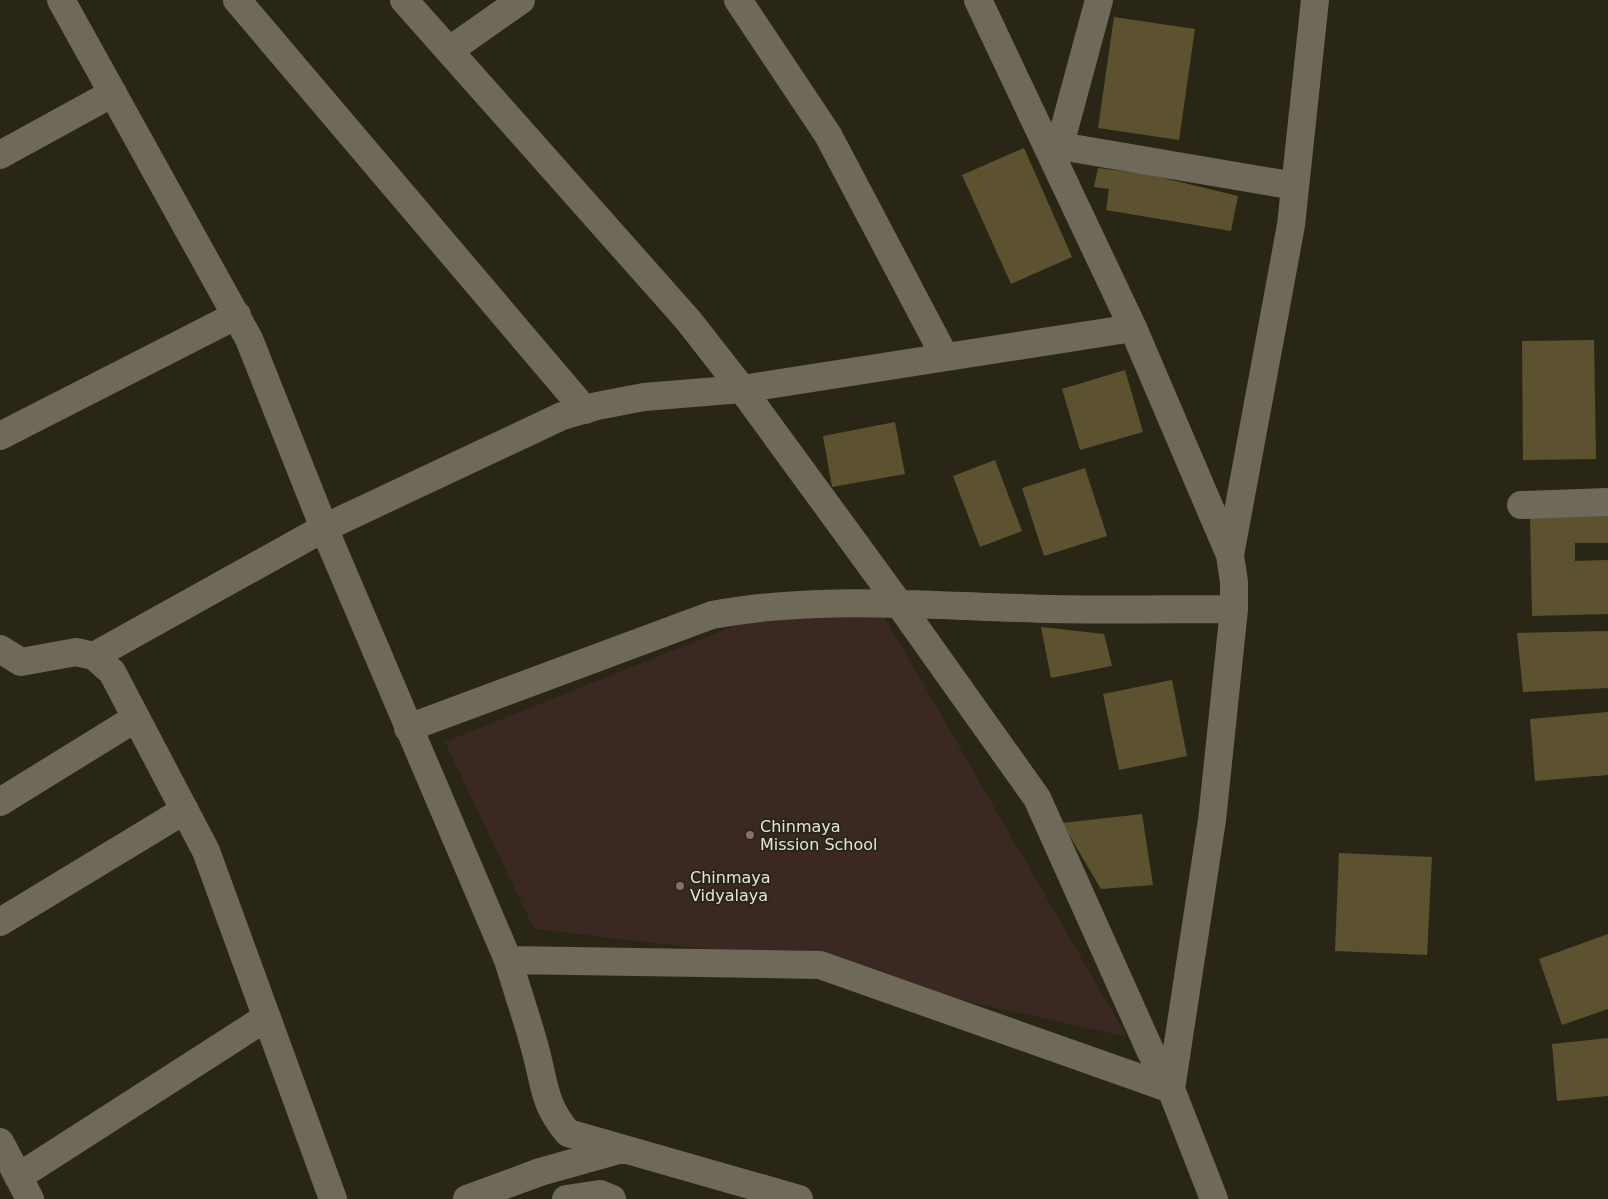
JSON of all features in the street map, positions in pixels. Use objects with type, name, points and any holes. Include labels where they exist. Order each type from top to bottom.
[{"type":"street","points":[[61,0],[249,339],[324,528],[508,960],[536,1052],[548,1104],[556,1120],[568,1133],[799,1199]]},
{"type":"street","points":[[237,0],[585,410]]},
{"type":"street","points":[[404,0],[688,320],[742,389],[899,604],[1037,798],[1150,1050],[1171,1089],[1214,1199]]},
{"type":"street","points":[[450,50],[521,0]]},
{"type":"street","points":[[738,0],[828,135],[945,357]]},
{"type":"street","points":[[978,0],[1057,155],[1134,328],[1230,555],[1234,582],[1234,609],[1212,820],[1171,1089]]},
{"type":"street","points":[[1057,155],[1099,0]]},
{"type":"street","points":[[1230,555],[1291,225],[1315,0]]},
{"type":"street","points":[[0,155],[113,93]]},
{"type":"street","points":[[1057,155],[1295,186]]},
{"type":"street","points":[[0,436],[236,315]]},
{"type":"street","points":[[94,656],[324,528],[562,416],[644,397],[742,389],[1134,328]]},
{"type":"street","points":[[1521,505],[1608,502]]},
{"type":"street","points":[[408,728],[712,615],[756,607],[804,603],[1048,609],[1234,609]]},
{"type":"street","points":[[7,662],[76,652],[94,656],[112,672],[206,851],[334,1199]]},
{"type":"street","points":[[0,802],[136,718]]},
{"type":"street","points":[[0,922],[185,810]]},
{"type":"street","points":[[508,960],[820,965],[1171,1089]]},
{"type":"street","points":[[0,1142],[24,1188],[267,1017]]},
{"type":"street","points":[[467,1199],[540,1172],[624,1149]]},
{"type":"street","points":[[566,1199],[600,1194],[612,1199]]},
{"type":"shaded area","name":"Chinmaya Mission School","points":[[881,611],[1127,1037],[758,955],[534,929],[445,742],[739,624]]},
{"type":"building","points":[[1114,17],[1195,29],[1179,140],[1098,128]]},
{"type":"building","points":[[1024,148],[1072,257],[1011,284],[962,175]]},
{"type":"building","points":[[1098,168],[1147,174],[1238,196],[1231,231],[1106,210],[1109,189],[1094,187]]},
{"type":"building","points":[[1594,340],[1596,459],[1523,460],[1522,341]]},
{"type":"building","points":[[1125,370],[1143,432],[1080,450],[1062,389]]},
{"type":"building","points":[[895,422],[905,474],[832,487],[823,436]]},
{"type":"building","points":[[995,460],[1022,531],[980,547],[953,476]]},
{"type":"building","points":[[1085,468],[1107,536],[1044,556],[1022,488]]},
{"type":"building","points":[[1608,514],[1608,543],[1575,543],[1575,561],[1608,560],[1608,614],[1532,616],[1530,516]]},
{"type":"building","points":[[1041,627],[1104,634],[1112,666],[1051,678]]},
{"type":"building","points":[[1608,631],[1608,688],[1523,692],[1517,633]]},
{"type":"building","points":[[1172,680],[1187,756],[1119,770],[1103,694]]},
{"type":"building","points":[[1608,712],[1608,775],[1535,781],[1530,719]]},
{"type":"building","points":[[1142,814],[1153,885],[1101,889],[1062,823]]},
{"type":"building","points":[[1339,853],[1432,857],[1427,955],[1335,951]]},
{"type":"building","points":[[1608,934],[1608,1009],[1562,1025],[1539,959]]},
{"type":"building","points":[[1608,1038],[1608,1096],[1557,1101],[1552,1044]]},
{"type":"place","name":"Chinmaya Mission School","points":[[750,835]]},
{"type":"place","name":"Chinmaya Vidyalaya","points":[[680,886]]}]
